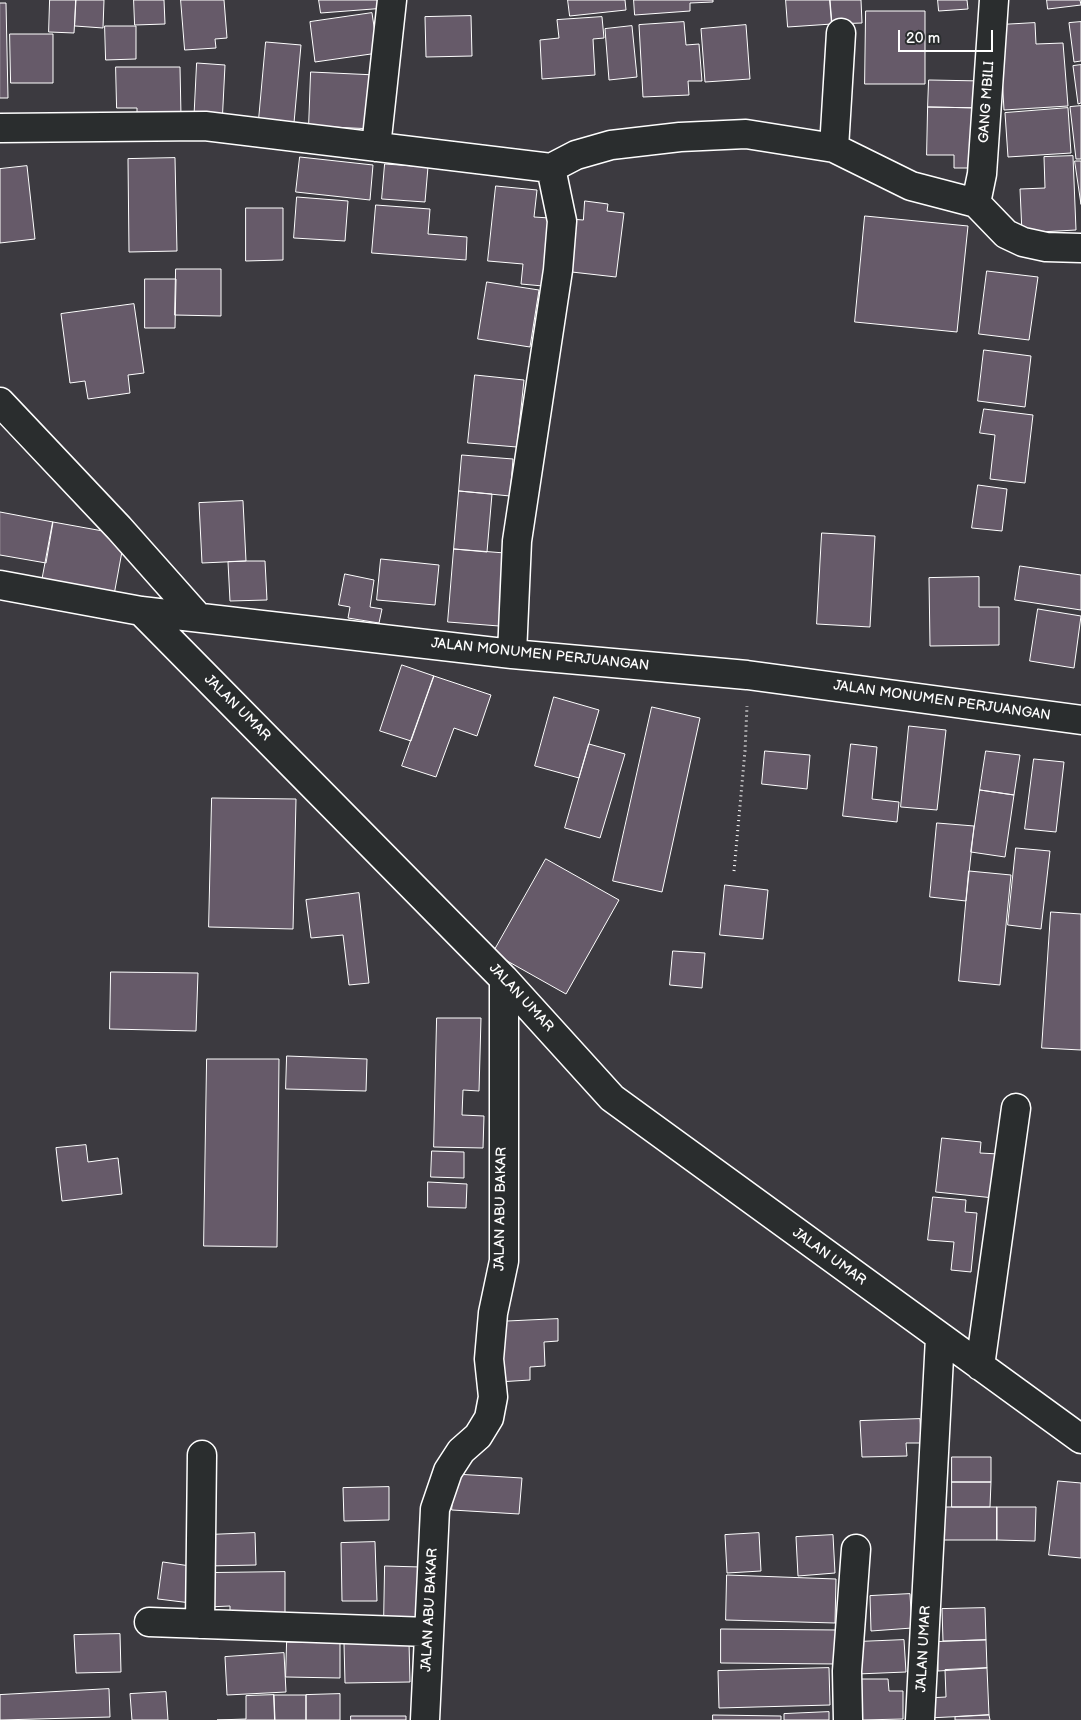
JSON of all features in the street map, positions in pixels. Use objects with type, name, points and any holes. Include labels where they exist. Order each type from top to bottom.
[{"type":"street","points":[[376,147],[392,0]]},
{"type":"street","name":"GANG MBILI","points":[[976,203],[982,174],[994,0]]},
{"type":"street","points":[[834,148],[841,33]]},
{"type":"street","points":[[0,128],[205,126],[551,168],[576,155],[611,146],[680,136],[746,134],[834,148],[911,186],[976,203],[1006,234],[1023,242],[1046,247],[1081,248]]},
{"type":"street","points":[[512,654],[517,542],[558,270],[562,221],[551,168]]},
{"type":"street","points":[[0,402],[119,528],[198,617]]},
{"type":"street","name":"JALAN MONUMEN PERJUANGAN","points":[[0,585],[141,611],[512,654],[747,675],[1081,720]]},
{"type":"street","name":"JALAN UMAR","points":[[141,611],[504,979],[612,1098],[1081,1439]]},
{"type":"street","name":"JALAN ABU BAKAR","points":[[425,1720],[435,1509],[448,1471],[461,1451],[478,1436],[489,1418],[493,1397],[488,1358],[493,1313],[504,1261],[504,979]]},
{"type":"street","points":[[980,1366],[1016,1108]]},
{"type":"street","name":"JALAN UMAR","points":[[920,1720],[940,1338]]},
{"type":"street","points":[[200,1624],[202,1455]]},
{"type":"street","points":[[848,1720],[847,1671],[856,1549]]},
{"type":"street","points":[[149,1622],[428,1632]]},
{"type":"path","points":[[734,871],[745,751],[747,675]]},
{"type":"building","points":[[50,0],[76,0],[74,33],[49,32]]},
{"type":"building","points":[[76,0],[104,0],[103,28],[75,26]]},
{"type":"building","points":[[134,0],[164,0],[165,24],[135,25]]},
{"type":"building","points":[[181,0],[224,0],[227,38],[215,39],[216,48],[185,50]]},
{"type":"building","points":[[319,0],[386,0],[386,8],[321,13]]},
{"type":"building","points":[[568,0],[625,0],[626,10],[570,16]]},
{"type":"building","points":[[634,0],[713,0],[713,2],[690,3],[690,11],[635,15]]},
{"type":"building","points":[[786,0],[830,0],[832,24],[788,27]]},
{"type":"building","points":[[830,0],[861,0],[862,23],[832,24]]},
{"type":"building","points":[[938,0],[967,0],[968,9],[939,11]]},
{"type":"building","points":[[1047,0],[1080,0],[1081,5],[1048,9]]},
{"type":"building","points":[[0,3],[6,3],[8,98],[0,98]]},
{"type":"building","points":[[866,11],[925,11],[925,84],[865,84]]},
{"type":"building","points":[[372,13],[378,53],[315,62],[310,22]]},
{"type":"building","points":[[471,16],[472,56],[426,57],[425,17]]},
{"type":"building","points":[[602,17],[604,38],[593,39],[595,75],[542,79],[540,40],[559,38],[557,20]]},
{"type":"building","points":[[684,22],[686,45],[699,44],[702,81],[688,81],[689,95],[643,97],[639,25]]},
{"type":"building","points":[[1081,22],[1081,61],[1074,62],[1069,23]]},
{"type":"building","points":[[1035,23],[1036,44],[1063,43],[1068,106],[1004,110],[999,25]]},
{"type":"building","points":[[746,25],[750,79],[705,82],[701,29]]},
{"type":"building","points":[[105,26],[136,26],[136,59],[106,60]]},
{"type":"building","points":[[632,26],[637,77],[609,80],[605,29]]},
{"type":"building","points":[[10,34],[53,34],[53,83],[11,83]]},
{"type":"building","points":[[266,42],[301,45],[293,134],[258,130]]},
{"type":"building","points":[[197,63],[225,65],[222,125],[194,124]]},
{"type":"building","points":[[1081,65],[1081,103],[1078,104],[1073,66]]},
{"type":"building","points":[[116,67],[180,67],[181,116],[137,117],[137,108],[117,108]]},
{"type":"building","points":[[311,72],[376,75],[374,129],[309,126]]},
{"type":"building","points":[[929,80],[983,81],[982,108],[928,107]]},
{"type":"building","points":[[1081,106],[1081,159],[1076,159],[1070,107]]},
{"type":"building","points":[[928,107],[982,108],[981,168],[954,168],[954,155],[927,155]]},
{"type":"building","points":[[1068,108],[1071,153],[1008,157],[1005,113]]},
{"type":"building","points":[[1073,156],[1076,230],[1022,233],[1020,189],[1045,188],[1044,157]]},
{"type":"building","points":[[300,157],[373,165],[370,200],[296,192]]},
{"type":"building","points":[[175,158],[177,251],[129,252],[128,159]]},
{"type":"building","points":[[1075,161],[1081,161],[1081,204]]},
{"type":"building","points":[[385,164],[428,167],[425,202],[382,199]]},
{"type":"building","points":[[27,166],[35,239],[0,243],[0,169]]},
{"type":"building","points":[[496,186],[537,190],[534,217],[550,218],[543,286],[521,284],[523,264],[488,261]]},
{"type":"building","points":[[297,197],[348,201],[345,241],[294,238]]},
{"type":"building","points":[[585,201],[608,204],[607,211],[624,213],[616,277],[563,271],[570,219],[583,220]]},
{"type":"building","points":[[376,205],[430,209],[428,234],[467,237],[466,260],[372,253]]},
{"type":"building","points":[[246,208],[283,208],[283,260],[246,261]]},
{"type":"building","points":[[865,216],[968,226],[957,332],[855,322]]},
{"type":"building","points":[[176,269],[221,269],[221,316],[175,315]]},
{"type":"building","points":[[987,271],[1038,277],[1029,340],[979,334]]},
{"type":"building","points":[[145,279],[176,279],[175,328],[145,328]]},
{"type":"building","points":[[487,282],[539,290],[530,347],[478,339]]},
{"type":"building","points":[[134,304],[144,373],[128,375],[130,393],[88,399],[85,381],[70,383],[61,314]]},
{"type":"building","points":[[984,350],[1031,356],[1025,407],[978,401]]},
{"type":"building","points":[[475,375],[524,380],[517,447],[468,443]]},
{"type":"building","points":[[984,409],[1033,415],[1025,483],[990,479],[995,435],[980,433]]},
{"type":"building","points":[[462,455],[513,459],[510,496],[459,491]]},
{"type":"building","points":[[978,485],[1007,489],[1002,531],[972,528]]},
{"type":"building","points":[[459,491],[492,494],[487,552],[454,549]]},
{"type":"building","points":[[243,501],[246,561],[202,563],[199,503]]},
{"type":"building","points":[[0,512],[53,522],[46,563],[0,555]]},
{"type":"building","points":[[53,522],[125,535],[114,595],[42,581]]},
{"type":"building","points":[[822,533],[875,536],[870,627],[817,624]]},
{"type":"building","points":[[454,549],[505,553],[499,626],[448,622]]},
{"type":"building","points":[[381,559],[439,565],[435,605],[377,600]]},
{"type":"building","points":[[265,561],[267,600],[230,601],[228,562]]},
{"type":"building","points":[[1020,566],[1081,575],[1081,610],[1015,600]]},
{"type":"building","points":[[345,574],[374,580],[370,607],[382,609],[379,623],[348,618],[350,607],[339,605]]},
{"type":"building","points":[[979,577],[979,607],[999,607],[999,645],[930,646],[929,578]]},
{"type":"building","points":[[1038,609],[1081,616],[1074,668],[1030,661]]},
{"type":"building","points":[[402,665],[434,676],[411,741],[380,731]]},
{"type":"building","points":[[434,676],[491,695],[477,736],[454,728],[436,777],[402,766]]},
{"type":"building","points":[[554,697],[599,710],[579,778],[535,766]]},
{"type":"building","points":[[652,707],[700,718],[662,892],[613,881]]},
{"type":"building","points":[[909,726],[946,730],[937,810],[901,807]]},
{"type":"building","points":[[589,744],[625,754],[600,838],[565,828]]},
{"type":"building","points":[[851,744],[877,747],[872,799],[899,802],[897,822],[843,816]]},
{"type":"building","points":[[765,751],[810,755],[807,789],[762,784]]},
{"type":"building","points":[[986,751],[1020,755],[1014,795],[980,790]]},
{"type":"building","points":[[1034,759],[1064,762],[1056,832],[1025,829]]},
{"type":"building","points":[[980,790],[1014,795],[1005,857],[971,852]]},
{"type":"building","points":[[212,798],[296,799],[293,929],[209,927]]},
{"type":"building","points":[[937,823],[974,826],[966,901],[930,897]]},
{"type":"building","points":[[1016,848],[1050,851],[1041,929],[1008,925]]},
{"type":"building","points":[[546,859],[619,900],[566,994],[493,953]]},
{"type":"building","points":[[969,871],[1011,875],[1000,985],[959,981]]},
{"type":"building","points":[[725,885],[768,890],[763,939],[720,935]]},
{"type":"building","points":[[359,893],[369,983],[349,985],[343,935],[311,938],[306,900]]},
{"type":"building","points":[[1051,912],[1081,914],[1081,1050],[1042,1048]]},
{"type":"building","points":[[673,951],[705,953],[702,988],[670,985]]},
{"type":"building","points":[[111,972],[198,973],[196,1031],[110,1029]]},
{"type":"building","points":[[437,1018],[481,1018],[479,1091],[463,1090],[462,1115],[484,1116],[483,1148],[434,1147]]},
{"type":"building","points":[[287,1056],[367,1059],[366,1091],[286,1089]]},
{"type":"building","points":[[207,1059],[279,1059],[277,1247],[204,1246]]},
{"type":"building","points":[[942,1138],[981,1142],[980,1153],[999,1154],[994,1198],[936,1192]]},
{"type":"building","points":[[86,1145],[88,1162],[118,1158],[122,1194],[62,1201],[56,1148]]},
{"type":"building","points":[[432,1151],[464,1152],[464,1178],[431,1177]]},
{"type":"building","points":[[428,1182],[467,1184],[466,1208],[428,1207]]},
{"type":"building","points":[[933,1197],[966,1200],[965,1212],[977,1213],[971,1272],[951,1270],[954,1242],[928,1240]]},
{"type":"building","points":[[558,1319],[558,1341],[544,1342],[545,1366],[530,1367],[530,1380],[498,1382],[495,1322]]},
{"type":"building","points":[[920,1419],[921,1443],[906,1443],[907,1456],[862,1457],[860,1421]]},
{"type":"building","points":[[952,1457],[991,1457],[991,1482],[952,1482]]},
{"type":"building","points":[[455,1474],[522,1478],[519,1514],[452,1510]]},
{"type":"building","points":[[1058,1481],[1081,1483],[1081,1558],[1049,1555]]},
{"type":"building","points":[[952,1482],[991,1482],[990,1507],[952,1507]]},
{"type":"building","points":[[389,1487],[389,1520],[344,1521],[343,1488]]},
{"type":"building","points":[[936,1507],[997,1507],[997,1540],[936,1540]]},
{"type":"building","points":[[997,1507],[1036,1507],[1035,1541],[997,1540]]},
{"type":"building","points":[[255,1533],[256,1565],[207,1566],[207,1535]]},
{"type":"building","points":[[759,1533],[761,1571],[727,1573],[725,1535]]},
{"type":"building","points":[[833,1535],[835,1573],[798,1576],[796,1537]]},
{"type":"building","points":[[375,1542],[377,1601],[342,1601],[341,1543]]},
{"type":"building","points":[[163,1562],[197,1567],[191,1603],[158,1599]]},
{"type":"building","points":[[385,1566],[421,1567],[420,1623],[384,1622]]},
{"type":"building","points":[[285,1572],[285,1620],[230,1621],[230,1606],[207,1607],[207,1573]]},
{"type":"building","points":[[727,1575],[836,1579],[835,1623],[726,1620]]},
{"type":"building","points":[[910,1594],[912,1628],[871,1631],[870,1596]]},
{"type":"building","points":[[985,1608],[986,1640],[943,1641],[942,1609]]},
{"type":"building","points":[[721,1629],[839,1630],[838,1664],[721,1663]]},
{"type":"building","points":[[120,1634],[121,1672],[76,1673],[74,1635]]},
{"type":"building","points":[[904,1640],[906,1672],[857,1674],[856,1642]]},
{"type":"building","points":[[986,1640],[987,1668],[938,1671],[937,1642]]},
{"type":"building","points":[[287,1642],[340,1643],[340,1678],[286,1677]]},
{"type":"building","points":[[409,1642],[410,1682],[345,1683],[344,1643]]},
{"type":"building","points":[[284,1653],[286,1692],[227,1695],[225,1657]]},
{"type":"building","points":[[829,1668],[830,1705],[719,1708],[718,1671]]},
{"type":"building","points":[[987,1668],[989,1715],[928,1718],[927,1698],[946,1697],[945,1670]]},
{"type":"building","points":[[861,1679],[888,1679],[889,1691],[903,1691],[903,1719],[862,1720]]},
{"type":"building","points":[[109,1689],[110,1717],[0,1720],[0,1695]]},
{"type":"building","points":[[166,1692],[168,1720],[132,1720],[130,1694]]},
{"type":"building","points":[[340,1694],[340,1720],[306,1720],[306,1695]]},
{"type":"building","points":[[274,1695],[306,1695],[306,1720],[275,1720]]},
{"type":"building","points":[[274,1695],[275,1720],[217,1720],[246,1719],[246,1696]]},
{"type":"building","points":[[829,1712],[829,1720],[784,1720],[784,1714]]},
{"type":"building","points":[[713,1715],[781,1716],[781,1720],[713,1720]]},
{"type":"building","points":[[989,1715],[990,1720],[955,1720],[955,1717]]},
{"type":"building","points":[[351,1716],[406,1716],[406,1720],[351,1720]]}]
